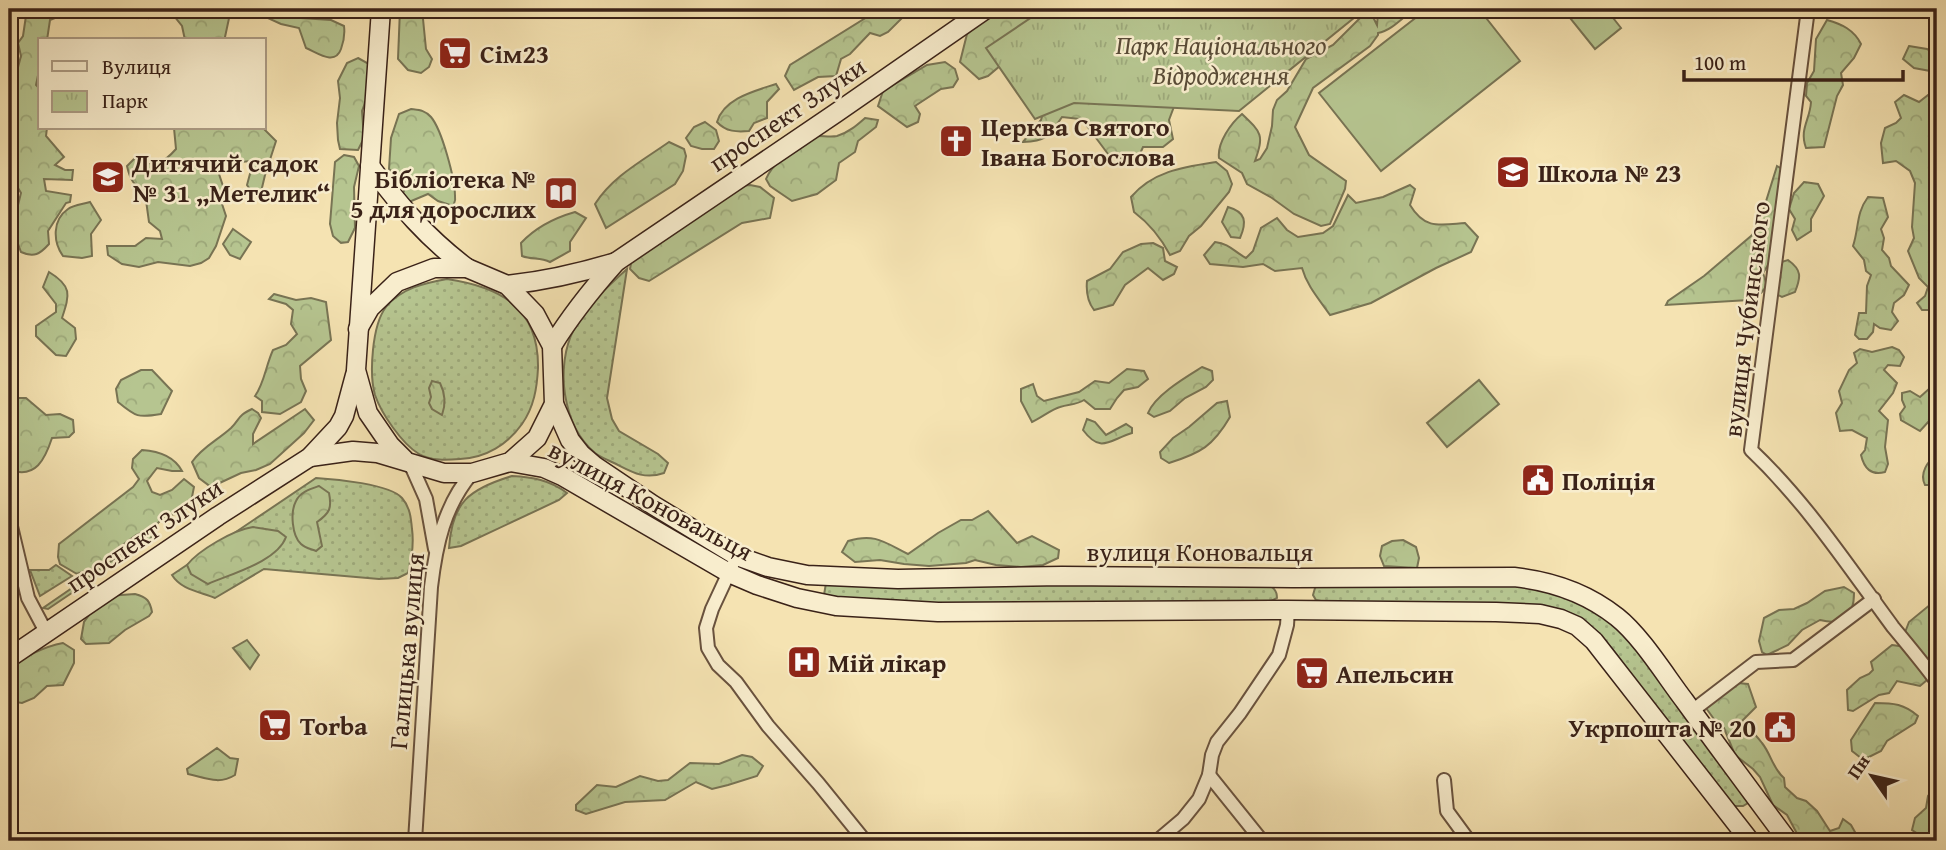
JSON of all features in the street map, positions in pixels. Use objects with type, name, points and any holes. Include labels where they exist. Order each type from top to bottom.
[{"type":"main road","points":[[370,166],[425,234],[467,268],[507,285],[536,314],[552,346],[554,404],[537,438],[510,462],[472,473],[444,473],[408,462],[390,445],[368,413],[356,370],[358,329],[381,9]]},
{"type":"main road","name":"проспект Злуки","points":[[552,346],[581,303],[616,262],[986,9]]},
{"type":"main road","name":"проспект Злуки","points":[[507,285],[579,273],[616,262]]},
{"type":"main road","points":[[358,329],[370,308],[397,282],[434,268],[467,268]]},
{"type":"main road","name":"проспект Злуки","points":[[9,658],[310,457],[338,427],[344,416],[356,370]]},
{"type":"main road","name":"вулиця Коновальця","points":[[554,404],[570,440],[595,466],[737,556],[768,567],[807,575],[898,579],[1062,576],[1514,578],[1533,579],[1566,588],[1619,618],[1649,653],[1788,841]]},
{"type":"main road","name":"проспект Злуки","points":[[310,457],[353,451],[377,453],[408,462]]},
{"type":"main road","name":"вулиця Коновальця","points":[[510,462],[544,468],[562,475],[729,573],[757,586],[836,606],[938,612],[1496,611],[1540,614],[1562,619],[1577,626],[1594,641],[1751,841]]},
{"type":"main road","points":[[642,523],[653,505]]},
{"type":"main road","points":[[797,598],[807,575]]},
{"type":"main road","points":[[1288,610],[1293,578]]},
{"type":"street","name":"вулиця Чубинського","points":[[1808,9],[1751,450],[1780,478],[1820,527],[1937,681]]},
{"type":"street","points":[[408,462],[426,499],[435,552]]},
{"type":"street","name":"Галицька вулиця","points":[[415,841],[435,552],[447,512],[459,488],[472,473]]},
{"type":"street","points":[[9,518],[28,598],[46,632]]},
{"type":"street","points":[[737,556],[719,591],[706,628],[708,648],[718,665],[741,688],[768,726],[865,841]]},
{"type":"street","points":[[1692,712],[1756,662],[1793,660],[1874,599]]},
{"type":"street","points":[[1157,841],[1182,819],[1199,799],[1209,775],[1217,742],[1279,655],[1288,610]]},
{"type":"street","points":[[1209,775],[1262,841]]},
{"type":"street","points":[[1444,780],[1447,811],[1469,841]]},
{"type":"green space","points":[[27,9],[63,11],[60,16],[50,20],[47,38],[38,38],[36,85],[38,130],[47,130],[46,136],[64,157],[55,165],[65,170],[73,170],[72,180],[44,179],[46,191],[71,195],[70,202],[66,203],[48,231],[49,244],[40,253],[33,255],[21,252],[12,221],[21,193],[15,183],[14,152],[17,71],[21,56],[18,43],[23,36]]},
{"type":"green space","points":[[142,9],[231,9],[225,38],[185,38],[182,26],[170,11],[149,18]]},
{"type":"green space","points":[[248,9],[279,9],[301,18],[331,20],[344,26],[341,49],[335,57],[321,55],[306,48],[299,28],[281,24]]},
{"type":"green space","points":[[400,9],[422,9],[426,49],[432,59],[429,67],[421,73],[408,70],[398,59]]},
{"type":"green space","points":[[880,9],[931,9],[921,17],[907,13],[888,32],[880,36],[870,33],[850,54],[841,59],[836,76],[818,77],[794,90],[785,76],[790,65]]},
{"type":"green space","name":"Парк Національного Відродження","points":[[999,9],[1310,9],[1175,104],[1169,120],[1173,139],[1163,147],[1143,147],[1136,163],[1108,154],[1080,119],[1062,117],[1047,136],[1023,142],[1041,120],[1045,106],[1007,60],[988,76],[979,79],[960,62],[967,34]]},
{"type":"green space","name":"Парк Національного Відродження","points":[[1044,9],[1365,9],[1239,111],[1074,103],[1035,119],[986,48]]},
{"type":"green space","points":[[1384,9],[1414,9],[1392,27],[1378,33],[1370,46],[1313,88],[1295,127],[1309,155],[1346,181],[1330,224],[1321,226],[1294,214],[1247,184],[1242,173],[1219,158],[1220,146],[1229,128],[1242,114],[1259,135],[1260,145],[1255,161],[1260,159],[1267,148],[1277,100],[1287,91],[1306,59],[1333,45],[1364,14],[1372,15],[1377,25],[1378,13]]},
{"type":"green space","points":[[1427,9],[1479,9],[1520,61],[1381,171],[1319,93]]},
{"type":"green space","points":[[1582,9],[1606,9],[1621,28],[1595,49],[1570,18]]},
{"type":"green space","points":[[1827,20],[1847,28],[1861,44],[1854,58],[1841,73],[1843,85],[1837,96],[1824,147],[1806,148],[1804,130],[1811,102],[1806,96],[1807,83],[1814,71],[1816,39]]},
{"type":"green space","points":[[1909,46],[1937,54],[1937,78],[1930,71],[1914,68],[1903,59]]},
{"type":"green space","points":[[358,58],[369,64],[369,93],[362,111],[364,138],[358,150],[340,149],[337,123],[340,98],[338,81],[347,63]]},
{"type":"green space","points":[[945,62],[955,69],[958,79],[953,87],[941,89],[915,106],[920,114],[918,122],[907,127],[878,106],[883,91],[927,65]]},
{"type":"green space","points":[[776,84],[779,89],[767,102],[767,118],[754,123],[749,131],[732,131],[717,122],[733,101]]},
{"type":"green space","points":[[1937,88],[1937,318],[1929,310],[1922,310],[1917,303],[1925,296],[1928,287],[1919,278],[1908,251],[1914,238],[1912,227],[1915,183],[1910,171],[1896,161],[1883,163],[1881,143],[1885,128],[1901,118],[1895,102],[1904,95],[1919,102]]},
{"type":"green space","points":[[411,109],[429,115],[439,132],[453,178],[453,206],[428,194],[409,202],[403,193],[407,184],[389,169],[391,138],[399,114]]},
{"type":"green space","points":[[865,118],[878,120],[876,127],[858,141],[855,152],[839,163],[836,180],[817,194],[792,201],[770,186],[766,179],[778,161],[791,149],[812,136],[841,135]]},
{"type":"green space","points":[[705,122],[716,130],[719,141],[714,149],[691,146],[686,138],[694,127]]},
{"type":"green space","points":[[174,130],[265,130],[276,141],[261,192],[252,192],[247,185],[251,170],[250,161],[232,163],[219,174],[224,189],[222,204],[226,216],[209,258],[190,266],[158,262],[139,267],[122,264],[108,255],[107,246],[135,246],[146,238],[162,239],[160,231],[149,222],[145,193],[133,182],[127,166],[135,158],[148,163],[158,163],[176,149]]},
{"type":"green space","points":[[669,142],[684,149],[686,156],[683,171],[675,184],[606,228],[595,204],[602,194],[629,170]]},
{"type":"green space","points":[[344,155],[354,157],[359,166],[354,187],[355,228],[348,242],[341,243],[333,236],[330,224],[335,162]]},
{"type":"green space","points":[[1216,162],[1227,171],[1232,184],[1229,192],[1201,226],[1189,236],[1180,251],[1170,255],[1155,232],[1134,212],[1131,197],[1159,176],[1181,168]]},
{"type":"green space","points":[[1777,166],[1789,173],[1770,262],[1763,273],[1767,286],[1749,300],[1666,305],[1751,236],[1758,227]]},
{"type":"green space","points":[[1804,182],[1818,184],[1824,196],[1811,219],[1811,231],[1797,240],[1792,230],[1795,219],[1789,209],[1794,193]]},
{"type":"green space","points":[[1410,185],[1415,189],[1410,205],[1421,219],[1434,224],[1465,223],[1478,237],[1471,252],[1371,303],[1330,315],[1310,287],[1302,268],[1275,271],[1263,264],[1243,267],[1210,264],[1204,255],[1215,242],[1228,246],[1246,258],[1253,251],[1261,228],[1277,218],[1287,230],[1298,237],[1323,233],[1333,226],[1348,195],[1356,203],[1383,197]]},
{"type":"green space","points":[[732,187],[760,187],[774,198],[770,218],[742,223],[649,281],[639,278],[630,269],[632,258]]},
{"type":"green space","points":[[1868,197],[1883,198],[1888,217],[1881,229],[1884,238],[1882,250],[1889,258],[1891,266],[1909,285],[1904,295],[1894,303],[1892,312],[1898,321],[1891,330],[1874,324],[1873,332],[1867,339],[1859,339],[1855,335],[1859,313],[1866,313],[1867,286],[1871,275],[1866,271],[1864,260],[1853,246],[1860,215]]},
{"type":"green space","points":[[90,202],[101,220],[91,234],[92,256],[63,256],[56,238],[59,219],[70,208]]},
{"type":"green space","points":[[1228,207],[1242,215],[1244,227],[1240,238],[1231,237],[1222,222]]},
{"type":"green space","points":[[575,212],[586,218],[570,242],[570,251],[550,262],[522,256],[521,243],[533,232],[553,220]]},
{"type":"green space","points":[[233,229],[251,242],[240,259],[230,255],[223,244]]},
{"type":"green space","points":[[1153,243],[1163,248],[1165,261],[1177,267],[1174,274],[1163,280],[1148,268],[1125,285],[1113,305],[1094,310],[1087,296],[1087,281],[1110,269],[1123,252],[1141,244]]},
{"type":"green space","points":[[1788,260],[1796,267],[1799,278],[1795,292],[1782,297],[1772,292],[1778,263]]},
{"type":"green space","points":[[627,269],[607,398],[612,419],[619,431],[668,463],[664,473],[650,476],[632,472],[595,453],[575,427],[565,394],[565,360],[574,329],[591,304]]},
{"type":"green space","points":[[49,272],[65,286],[67,303],[62,318],[75,328],[76,339],[66,356],[56,355],[36,336],[36,326],[56,312],[56,304],[43,287]]},
{"type":"green space","points":[[447,279],[484,288],[513,304],[532,330],[537,347],[538,368],[532,404],[522,424],[510,438],[479,456],[444,460],[419,454],[393,428],[375,395],[372,363],[378,325],[386,307],[406,291]]},
{"type":"green space","points":[[274,294],[296,300],[311,298],[326,302],[331,340],[300,366],[306,391],[301,402],[280,414],[262,412],[262,401],[255,396],[273,350],[286,345],[297,334],[291,324],[293,310],[286,304],[269,299]]},
{"type":"green space","points":[[1892,347],[1899,350],[1904,357],[1900,366],[1888,365],[1884,370],[1897,383],[1879,411],[1888,420],[1885,447],[1888,464],[1885,472],[1876,473],[1866,467],[1861,455],[1865,450],[1867,438],[1852,430],[1840,431],[1836,413],[1842,403],[1839,391],[1849,370],[1857,363],[1854,353],[1860,349],[1872,352]]},
{"type":"green space","points":[[1202,367],[1212,371],[1213,380],[1206,387],[1185,398],[1170,411],[1154,417],[1148,413],[1164,393]]},
{"type":"green space","points":[[1127,369],[1144,371],[1148,379],[1138,387],[1124,390],[1110,409],[1095,409],[1084,400],[1057,408],[1032,422],[1021,401],[1021,389],[1033,384],[1037,396],[1044,401],[1079,392],[1095,381],[1109,383]]},
{"type":"green space","points":[[141,370],[152,370],[172,391],[161,414],[138,415],[118,402],[116,389],[121,380]]},
{"type":"green space","points":[[1479,380],[1499,404],[1447,447],[1427,423]]},
{"type":"green space","points":[[432,381],[440,383],[443,391],[442,415],[432,409],[429,403]]},
{"type":"green space","points":[[1930,388],[1937,389],[1937,422],[1930,420],[1920,431],[1901,420],[1900,414],[1905,407],[1902,393],[1910,391],[1920,397]]},
{"type":"green space","points":[[11,398],[26,398],[46,415],[60,414],[73,420],[74,432],[69,437],[52,438],[42,460],[27,472],[9,468]]},
{"type":"green space","points":[[1227,401],[1230,417],[1212,442],[1190,456],[1169,463],[1161,458],[1160,452],[1173,438],[1217,403]]},
{"type":"green space","points":[[252,409],[261,418],[253,434],[253,444],[305,409],[314,420],[304,433],[270,464],[241,473],[211,487],[199,478],[192,462],[231,428],[241,415]]},
{"type":"green space","points":[[1087,419],[1095,422],[1106,435],[1126,424],[1132,428],[1132,433],[1106,443],[1095,442],[1083,430]]},
{"type":"green space","points":[[142,450],[165,455],[182,471],[157,468],[147,481],[152,492],[160,495],[172,490],[184,479],[194,487],[190,507],[177,514],[166,515],[154,527],[136,535],[116,550],[102,565],[77,574],[60,564],[59,544],[133,487],[139,479],[132,468],[133,459]]},
{"type":"green space","points":[[1937,454],[1937,485],[1925,485],[1925,468]]},
{"type":"green space","points":[[512,476],[541,480],[567,493],[559,500],[461,546],[449,548],[454,519],[466,500],[484,486]]},
{"type":"green space","points":[[316,478],[375,486],[396,493],[402,498],[410,513],[413,535],[408,573],[398,578],[379,579],[264,569],[215,598],[186,587],[172,575]]},
{"type":"green space","points":[[319,486],[329,493],[330,503],[325,516],[317,522],[322,546],[316,551],[298,540],[293,517],[294,506],[300,495]]},
{"type":"green space","points":[[988,511],[1017,543],[1032,536],[1059,550],[1058,558],[1043,565],[1021,567],[975,560],[929,566],[880,560],[855,562],[842,552],[848,541],[873,538],[908,554],[961,520],[972,520]]},
{"type":"green space","points":[[253,527],[278,531],[286,537],[281,546],[263,560],[208,584],[191,574],[187,565],[200,553],[226,536]]},
{"type":"green space","points":[[155,531],[150,540],[48,609],[43,608]]},
{"type":"green space","points":[[1403,540],[1416,547],[1419,558],[1417,568],[1384,566],[1380,556],[1382,546]]},
{"type":"green space","points":[[56,565],[72,576],[40,596],[30,570],[49,570]]},
{"type":"green space","points":[[826,583],[1266,584],[1274,589],[1277,598],[1269,602],[964,605],[824,595]]},
{"type":"green space","points":[[1320,583],[1517,584],[1555,591],[1599,613],[1628,638],[1747,798],[1748,803],[1733,806],[1603,638],[1571,614],[1564,611],[1321,601],[1316,600],[1313,595]]},
{"type":"green space","points":[[1844,587],[1854,593],[1852,608],[1846,618],[1835,622],[1820,620],[1802,630],[1788,645],[1767,655],[1762,652],[1759,641],[1764,618],[1779,610],[1794,609],[1825,591]]},
{"type":"green space","points":[[135,594],[149,602],[152,612],[149,616],[109,643],[86,644],[81,639],[84,622],[100,600],[107,596]]},
{"type":"green space","points":[[1937,599],[1937,676],[1904,635],[1909,622]]},
{"type":"green space","points":[[247,640],[259,655],[250,669],[233,648]]},
{"type":"green space","points":[[63,643],[74,650],[74,663],[63,685],[47,686],[34,698],[22,703],[9,701],[9,670],[34,653]]},
{"type":"green space","points":[[1892,645],[1906,647],[1927,680],[1920,686],[1897,681],[1889,693],[1879,695],[1853,711],[1848,710],[1847,690],[1873,670],[1871,662]]},
{"type":"green space","points":[[1738,683],[1748,684],[1756,707],[1742,721],[1765,747],[1784,778],[1785,787],[1817,811],[1830,831],[1839,828],[1843,819],[1851,825],[1860,841],[1801,841],[1787,815],[1773,805],[1760,777],[1735,755],[1724,728],[1719,726],[1706,708]]},
{"type":"green space","points":[[1875,703],[1898,705],[1918,716],[1915,723],[1887,741],[1881,751],[1861,758],[1852,751],[1851,740]]},
{"type":"green space","points":[[217,748],[230,758],[238,759],[235,775],[218,780],[188,774],[187,769]]},
{"type":"green space","points":[[742,755],[752,757],[763,766],[757,776],[712,789],[696,782],[665,800],[625,802],[586,814],[576,810],[576,805],[597,785],[616,787],[640,776],[658,781],[668,780],[690,763],[719,764]]},
{"type":"green space","points":[[1937,785],[1937,841],[1929,841],[1912,830],[1915,818],[1926,808],[1928,796]]},
{"type":"place","name":"Сім23","points":[[455,53]]},
{"type":"place","name":"Церква Святого Івана Богослова","points":[[956,141]]},
{"type":"place","name":"Школа № 23","points":[[1513,172]]},
{"type":"place","name":"Дитячий садок № 31 „Метелик“","points":[[108,177]]},
{"type":"place","name":"Бібліотека № 5 для дорослих","points":[[561,193]]},
{"type":"place","name":"Поліція","points":[[1538,480]]},
{"type":"place","name":"Мій лікар","points":[[804,662]]},
{"type":"place","name":"Апельсин","points":[[1312,673]]},
{"type":"place","name":"Torba","points":[[275,725]]},
{"type":"place","name":"Укрпошта № 20","points":[[1780,727]]}]
